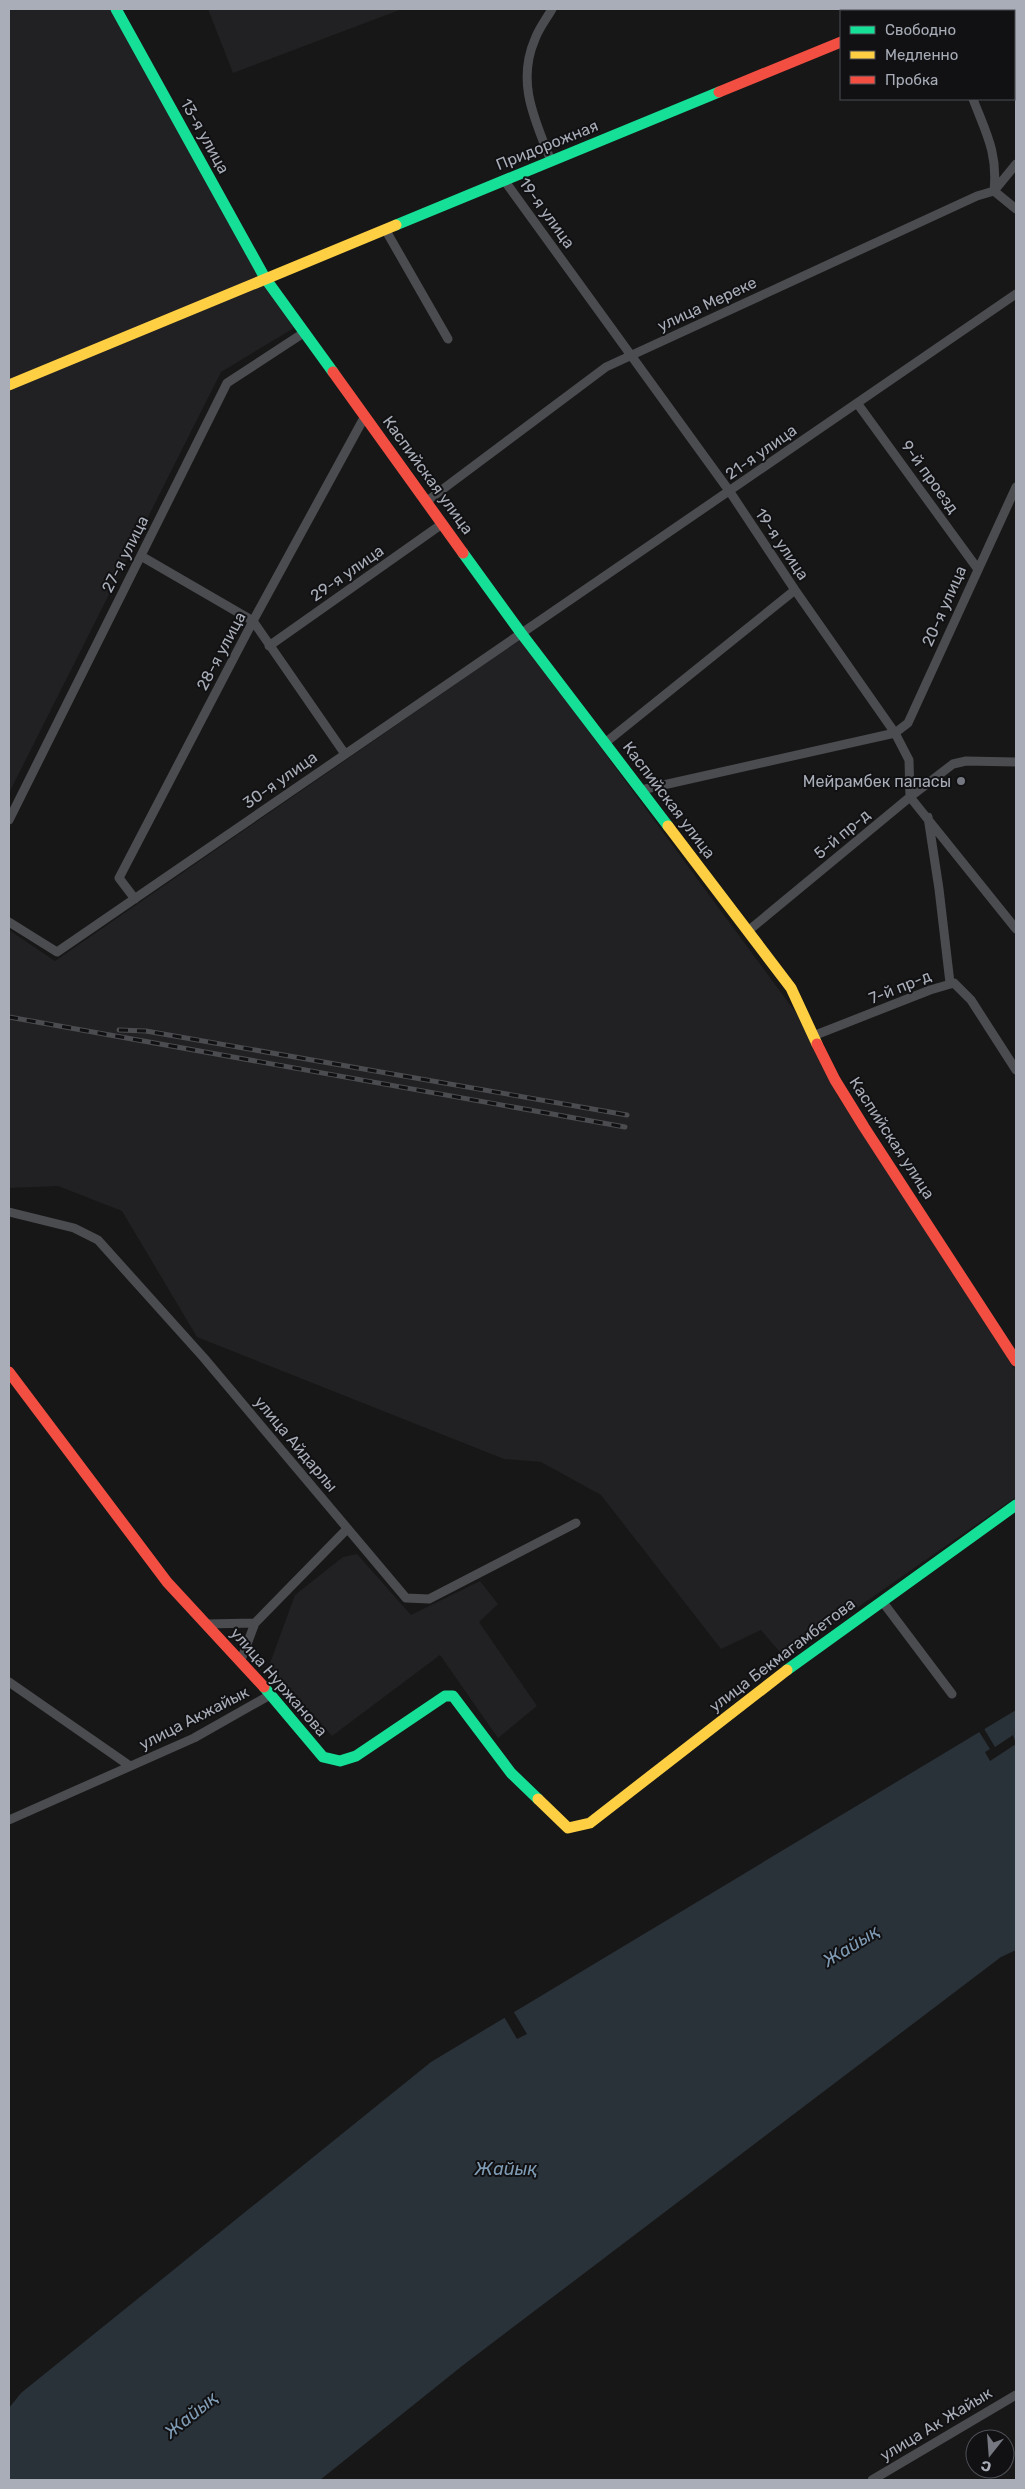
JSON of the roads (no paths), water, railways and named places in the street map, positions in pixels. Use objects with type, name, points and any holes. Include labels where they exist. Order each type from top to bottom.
[{"type":"street","name":"13-я улица","points":[[116,9],[265,278]]},
{"type":"street","points":[[551,161],[528,102],[526,76],[534,39],[552,9]]},
{"type":"street","name":"Придорожная","points":[[9,385],[840,42]]},
{"type":"street","points":[[973,100],[993,153],[996,168],[994,191]]},
{"type":"street","points":[[994,191],[1016,164]]},
{"type":"street","name":"19-я улица","points":[[504,180],[730,492],[795,590],[895,733],[909,760],[910,797]]},
{"type":"street","points":[[994,191],[1016,209]]},
{"type":"street","name":"улица Мереке","points":[[427,501],[606,367],[968,200],[994,191]]},
{"type":"street","points":[[385,229],[448,339]]},
{"type":"street","name":"Каспийская улица","points":[[265,278],[521,633],[791,988],[806,1016],[812,1036],[843,1093],[1016,1361]]},
{"type":"street","name":"21-я улица","points":[[521,633],[730,492],[1016,294]]},
{"type":"street","name":"27-я улица","points":[[9,820],[228,383],[305,332]]},
{"type":"street","name":"9-й проезд","points":[[858,403],[977,568]]},
{"type":"street","name":"28-я улица","points":[[135,899],[119,878],[253,621],[365,416]]},
{"type":"street","name":"20-я улица","points":[[895,733],[908,723],[977,568],[1016,487]]},
{"type":"street","name":"29-я улица","points":[[269,646],[442,524]]},
{"type":"street","points":[[141,556],[253,621],[345,754]]},
{"type":"street","points":[[605,742],[795,590]]},
{"type":"street","name":"30-я улица","points":[[9,922],[57,952],[521,633]]},
{"type":"street","points":[[641,790],[895,733]]},
{"type":"street","name":"5-й пр-д","points":[[748,931],[910,797],[953,764],[966,760],[1016,762]]},
{"type":"street","points":[[910,797],[928,817],[1016,929]]},
{"type":"street","points":[[928,817],[950,983]]},
{"type":"street","name":"7-й пр-д","points":[[812,1036],[950,983],[960,987],[971,1000],[1016,1070]]},
{"type":"street","name":"улица Айдарлы","points":[[9,1212],[74,1228],[98,1240],[204,1358],[406,1598],[429,1599],[576,1523]]},
{"type":"street","name":"улица Нуржанова","points":[[9,1372],[167,1582],[241,1660],[323,1757],[332,1761],[341,1761],[356,1756],[445,1696],[453,1696],[511,1773],[568,1828]]},
{"type":"street","name":"улица Бекмагамбетова","points":[[568,1828],[590,1823],[817,1647],[1016,1505]]},
{"type":"street","points":[[241,1660],[255,1623],[347,1529]]},
{"type":"street","points":[[882,1601],[952,1694]]},
{"type":"street","points":[[206,1624],[255,1623]]},
{"type":"street","name":"улица Акжайык","points":[[9,1682],[130,1766]]},
{"type":"street","name":"улица Акжайык","points":[[11,1817],[194,1738],[270,1695]]},
{"type":"street","name":"улица Ак Жайык","points":[[872,2480],[1016,2394]]},
{"type":"water","name":"Жайық","points":[[1016,1710],[1016,1950],[1001,1957],[462,2366],[320,2480],[9,2480],[9,2408],[21,2393],[431,2062]]},
{"type":"railway","points":[[9,1017],[625,1127]]},
{"type":"railway","points":[[119,1030],[146,1031],[627,1115]]},
{"type":"place","name":"Мейрамбек папасы","points":[[961,781]]}]
